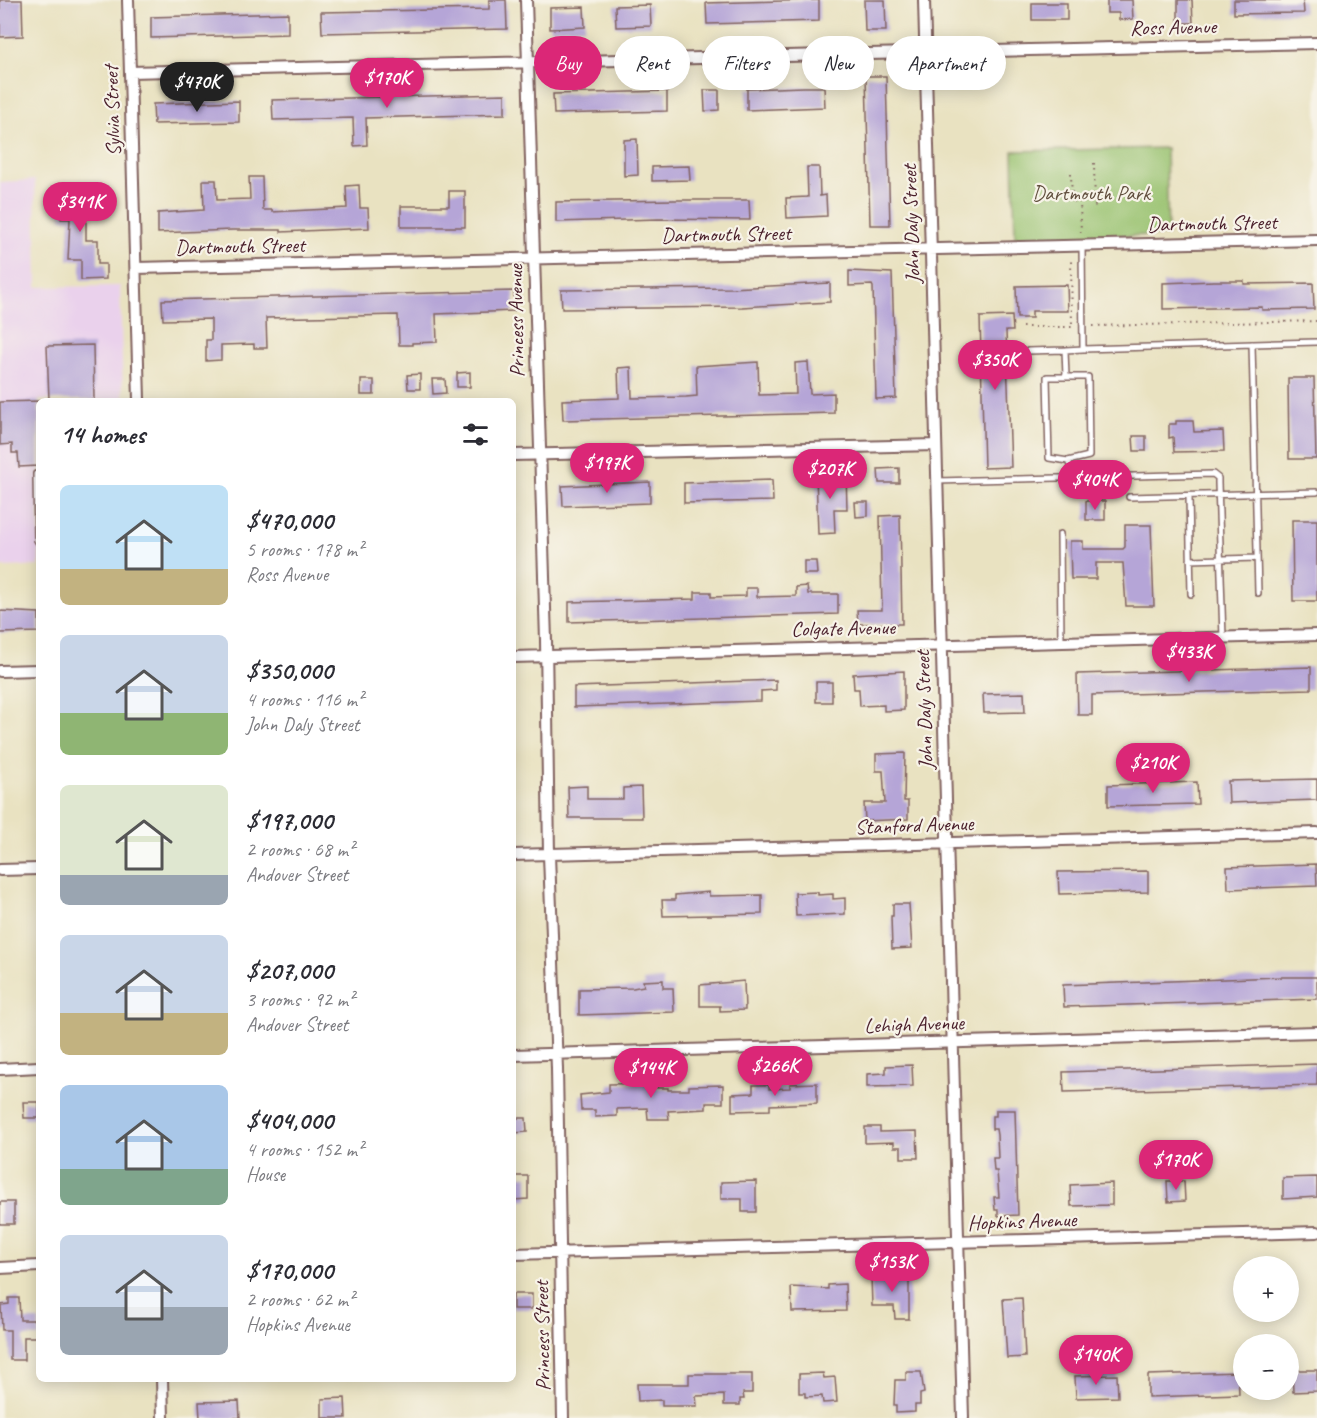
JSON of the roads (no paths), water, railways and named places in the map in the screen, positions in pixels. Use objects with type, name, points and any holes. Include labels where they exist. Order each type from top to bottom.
[{"type":"street","name":"Sylvia Street","points":[[128,0],[139,398]]},
{"type":"street","name":"Princess Avenue","points":[[526,0],[546,656],[559,1253]]},
{"type":"street","name":"John Daly Street","points":[[924,0],[925,36]]},
{"type":"street","name":"Ross Avenue","points":[[1006,50],[1317,43]]},
{"type":"street","name":"Ross Avenue","points":[[130,72],[886,53]]},
{"type":"street","name":"John Daly Street","points":[[927,90],[963,1418]]},
{"type":"street","name":"Dartmouth Street","points":[[136,268],[1317,240]]},
{"type":"street","points":[[516,455],[936,445]]},
{"type":"street","name":"Colgate Avenue","points":[[516,657],[1317,635]]},
{"type":"street","points":[[0,671],[36,670]]},
{"type":"street","name":"Stanford Avenue","points":[[516,855],[1317,833]]},
{"type":"street","points":[[0,870],[36,869]]},
{"type":"street","name":"Lehigh Avenue","points":[[516,1055],[1317,1032]]},
{"type":"street","points":[[0,1069],[36,1067]]},
{"type":"street","name":"Hopkins Avenue","points":[[516,1254],[1317,1232]]},
{"type":"street","name":"Princess Street","points":[[559,1253],[563,1418]]},
{"type":"street","points":[[0,1268],[36,1266]]},
{"type":"street","points":[[162,1382],[163,1418]]},
{"type":"lane","points":[[1082,245],[1083,349]]},
{"type":"lane","points":[[1029,351],[1317,342]]},
{"type":"lane","points":[[1252,344],[1257,593]]},
{"type":"lane","points":[[1065,350],[1066,376]]},
{"type":"lane","points":[[1088,376],[1089,456],[1068,461],[1049,458],[1047,377],[1088,376]]},
{"type":"lane","points":[[1068,461],[1071,478]]},
{"type":"lane","points":[[937,481],[1207,473],[1218,478],[1223,638]]},
{"type":"lane","points":[[1129,497],[1317,492]]},
{"type":"lane","points":[[1189,496],[1191,594]]},
{"type":"lane","points":[[1060,534],[1061,642]]},
{"type":"lane","points":[[1190,561],[1257,558]]},
{"type":"park label","name":"Dartmouth Park","points":[[1091,193]]}]
